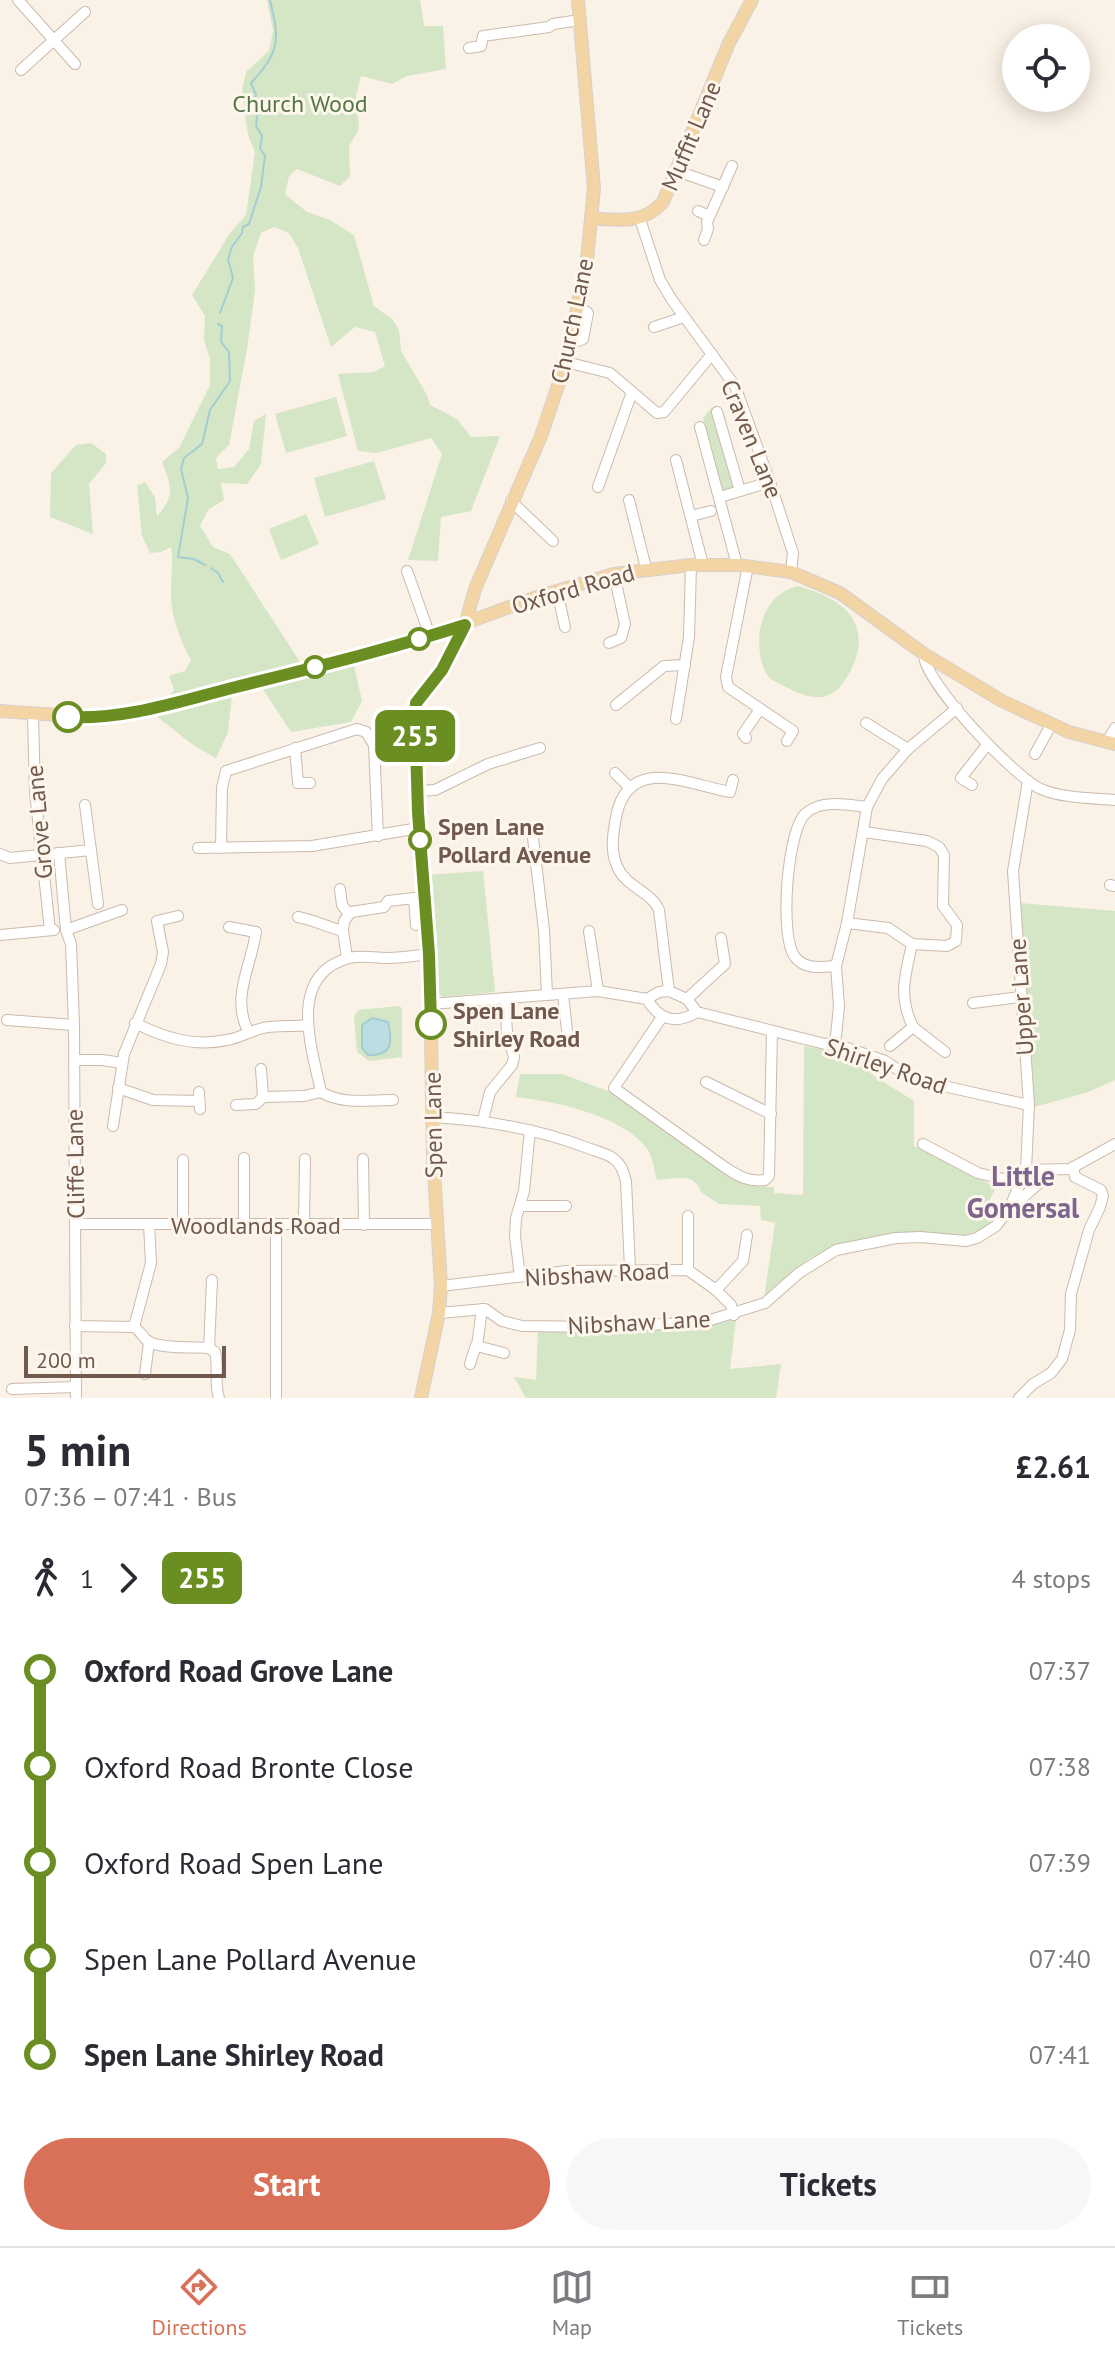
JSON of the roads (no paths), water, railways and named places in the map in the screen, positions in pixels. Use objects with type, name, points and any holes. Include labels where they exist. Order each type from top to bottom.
[{"type":"main road","name":"Church Lane","points":[[465,625],[475,589],[541,436],[566,362],[579,342],[578,306],[591,218],[593,172],[578,0]]},
{"type":"main road","name":"Muffit Lane","points":[[640,219],[655,211],[663,202],[729,43],[752,0]]},
{"type":"main road","points":[[591,218],[640,219]]},
{"type":"main road","name":"Oxford Road","points":[[0,711],[85,717],[141,711],[430,636],[614,574],[646,568],[742,566],[791,572],[852,600],[924,654],[1002,701],[1051,725],[1111,743]]},
{"type":"main road","name":"Spen Lane","points":[[421,1398],[439,1313],[441,1286],[432,1117],[429,954],[417,791],[416,703],[442,670],[465,625]]},
{"type":"street","points":[[18,0],[75,64]]},
{"type":"street","points":[[21,70],[85,12]]},
{"type":"street","points":[[469,48],[481,46],[483,36],[580,20]]},
{"type":"street","points":[[704,240],[709,216],[732,166]]},
{"type":"street","points":[[677,171],[723,187]]},
{"type":"street","points":[[698,211],[709,216]]},
{"type":"street","name":"Craven Lane","points":[[640,219],[660,280],[735,386],[793,553],[791,572]]},
{"type":"street","points":[[654,327],[684,317]]},
{"type":"street","points":[[566,362],[610,373],[657,413],[664,412],[712,354]]},
{"type":"street","points":[[598,487],[632,392]]},
{"type":"street","points":[[717,412],[740,491]]},
{"type":"street","points":[[700,427],[742,566],[726,677],[728,687],[793,731],[787,741]]},
{"type":"street","points":[[676,719],[697,565],[691,516],[679,464]]},
{"type":"street","points":[[720,497],[770,482]]},
{"type":"street","points":[[629,500],[646,568]]},
{"type":"street","points":[[511,501],[553,541]]},
{"type":"street","points":[[691,516],[711,511]]},
{"type":"street","points":[[407,571],[430,636]]},
{"type":"street","points":[[609,643],[621,638],[625,624],[614,574]]},
{"type":"street","points":[[557,591],[565,627]]},
{"type":"street","points":[[924,654],[929,672],[987,745],[1028,781],[1047,791],[1115,800]]},
{"type":"street","points":[[616,705],[664,666],[685,665]]},
{"type":"street","points":[[629,694],[638,702]]},
{"type":"street","points":[[833,1043],[839,1006],[836,966],[847,923],[867,807],[882,779],[908,749],[957,708]]},
{"type":"street","points":[[743,735],[760,709]]},
{"type":"street","name":"Grove Lane","points":[[33,715],[33,765],[40,855],[50,930]]},
{"type":"street","points":[[866,723],[908,749]]},
{"type":"street","points":[[1035,754],[1051,725]]},
{"type":"street","points":[[1111,743],[1115,728]]},
{"type":"street","points":[[221,848],[223,775],[239,765],[357,729],[372,738],[378,836]]},
{"type":"street","points":[[972,785],[961,778],[987,745]]},
{"type":"street","points":[[295,748],[298,783],[310,783]]},
{"type":"street","points":[[417,791],[435,790],[488,764],[540,748]]},
{"type":"street","points":[[615,773],[629,787]]},
{"type":"street","points":[[669,991],[656,903],[621,885],[612,845],[618,808],[629,787],[643,780],[670,778],[730,792],[733,780]]},
{"type":"street","name":"Upper Lane","points":[[1009,1209],[1026,1170],[1029,1105],[1013,871],[1028,781]]},
{"type":"street","points":[[85,805],[98,904]]},
{"type":"street","points":[[836,966],[806,966],[796,959],[789,947],[785,901],[795,827],[805,813],[819,806],[867,807]]},
{"type":"street","points":[[198,848],[312,846],[419,828]]},
{"type":"street","points":[[847,923],[888,928],[912,944],[947,946],[956,941],[957,925],[943,906],[944,855],[939,847],[927,841],[864,832]]},
{"type":"street","points":[[533,838],[544,930],[547,995]]},
{"type":"street","points":[[0,854],[10,858],[91,850]]},
{"type":"street","name":"Cliffe Lane","points":[[59,853],[66,930],[71,944],[74,1025],[76,1392]]},
{"type":"street","points":[[340,889],[342,905],[349,914]]},
{"type":"street","points":[[347,958],[343,931],[349,914],[384,907],[388,901],[414,898],[416,925]]},
{"type":"street","points":[[0,935],[66,930],[122,910]]},
{"type":"street","points":[[113,1126],[122,1063],[135,1023],[161,964],[163,952],[155,917],[178,916]]},
{"type":"street","points":[[298,917],[343,931]]},
{"type":"street","points":[[229,927],[257,926],[240,998],[248,1031]]},
{"type":"street","points":[[589,931],[598,991]]},
{"type":"street","points":[[687,999],[725,964],[721,938]]},
{"type":"street","points":[[912,944],[903,986],[903,1007],[913,1027],[945,1052]]},
{"type":"street","points":[[321,1092],[307,1005],[321,976],[347,958],[429,954]]},
{"type":"street","points":[[431,1004],[598,991],[647,999],[659,992],[669,991],[687,999],[697,1012]]},
{"type":"street","points":[[563,994],[568,1040]]},
{"type":"street","points":[[973,1003],[1020,997]]},
{"type":"street","points":[[483,1120],[490,1092],[512,1065],[514,1057],[507,1033],[505,998]]},
{"type":"street","points":[[647,999],[662,1017],[614,1088],[726,1168],[754,1182],[769,1176],[772,1031]]},
{"type":"street","name":"Shirley Road","points":[[662,1017],[684,1019],[697,1012],[825,1044],[833,1043],[882,1060],[912,1079],[1029,1105]]},
{"type":"street","points":[[7,1020],[74,1025]]},
{"type":"street","points":[[135,1023],[184,1042],[228,1040],[248,1031],[269,1027],[308,1025]]},
{"type":"street","points":[[890,1046],[913,1027]]},
{"type":"street","points":[[74,1060],[122,1063]]},
{"type":"street","points":[[261,1069],[263,1097]]},
{"type":"street","points":[[706,1082],[771,1114]]},
{"type":"street","points":[[118,1088],[153,1100],[199,1100]]},
{"type":"street","points":[[236,1105],[256,1104],[263,1097],[304,1096],[321,1092],[342,1100],[393,1100]]},
{"type":"street","points":[[432,1117],[483,1120],[530,1130],[608,1156],[622,1168],[626,1181],[630,1269]]},
{"type":"street","points":[[520,1277],[515,1236],[524,1191],[530,1130]]},
{"type":"street","points":[[923,1144],[978,1173],[1021,1183]]},
{"type":"street","points":[[1026,1170],[1073,1167],[1115,1144]]},
{"type":"street","points":[[244,1158],[244,1225]]},
{"type":"street","points":[[304,1224],[305,1159]]},
{"type":"street","points":[[363,1159],[364,1225]]},
{"type":"street","points":[[183,1160],[183,1225]]},
{"type":"street","points":[[1019,1398],[1033,1384],[1051,1373],[1062,1359],[1070,1330],[1071,1294],[1089,1230],[1103,1196],[1101,1190],[1075,1177],[1073,1167]]},
{"type":"street","name":"Upper Lane","points":[[966,1241],[990,1231],[1009,1209],[1056,1169]]},
{"type":"street","points":[[520,1206],[566,1206]]},
{"type":"street","points":[[688,1216],[688,1270]]},
{"type":"street","name":"Woodlands Road","points":[[75,1224],[437,1224]]},
{"type":"street","points":[[134,1327],[151,1263],[149,1224]]},
{"type":"street","points":[[276,1224],[276,1398]]},
{"type":"street","points":[[716,1290],[743,1261],[747,1235]]},
{"type":"street","name":"Nibshaw Lane","points":[[439,1313],[482,1309],[502,1321],[522,1326],[692,1324],[734,1315],[765,1303],[799,1273],[836,1250],[896,1238],[966,1241]]},
{"type":"street","name":"Nibshaw Road","points":[[441,1286],[567,1271],[688,1270],[716,1290],[731,1305],[734,1315]]},
{"type":"street","points":[[209,1348],[212,1280]]},
{"type":"street","points":[[470,1364],[482,1309]]},
{"type":"street","points":[[75,1326],[134,1327],[149,1342],[209,1348],[215,1352],[217,1359],[216,1389],[219,1398]]},
{"type":"street","points":[[145,1374],[149,1342]]},
{"type":"street","points":[[476,1345],[504,1353]]},
{"type":"street","points":[[12,1389],[76,1392]]},
{"type":"water","points":[[372,1018],[388,1022],[390,1042],[386,1051],[368,1055],[362,1048],[362,1025]]},
{"type":"waterway","points":[[220,313],[233,278],[228,259],[243,227],[249,224],[261,187],[265,156],[260,148],[262,136],[256,126],[253,100],[256,95],[251,83],[268,62],[275,45],[270,0]]},
{"type":"waterway","points":[[205,565],[194,559],[178,557],[188,498],[181,469],[184,458],[202,444],[210,410],[230,381],[229,352],[221,342],[222,326],[218,324]]},
{"type":"waterway","points":[[211,568],[223,582]]},
{"type":"place","name":"Spen Lane Pollard Avenue","points":[[420,840]]},
{"type":"place","name":"Spen Lane Shirley Road","points":[[431,1024]]},
{"type":"district","name":"Little Gomersal","points":[[1023,1191]]},
{"type":"park label","name":"Church Wood","points":[[300,103]]}]
